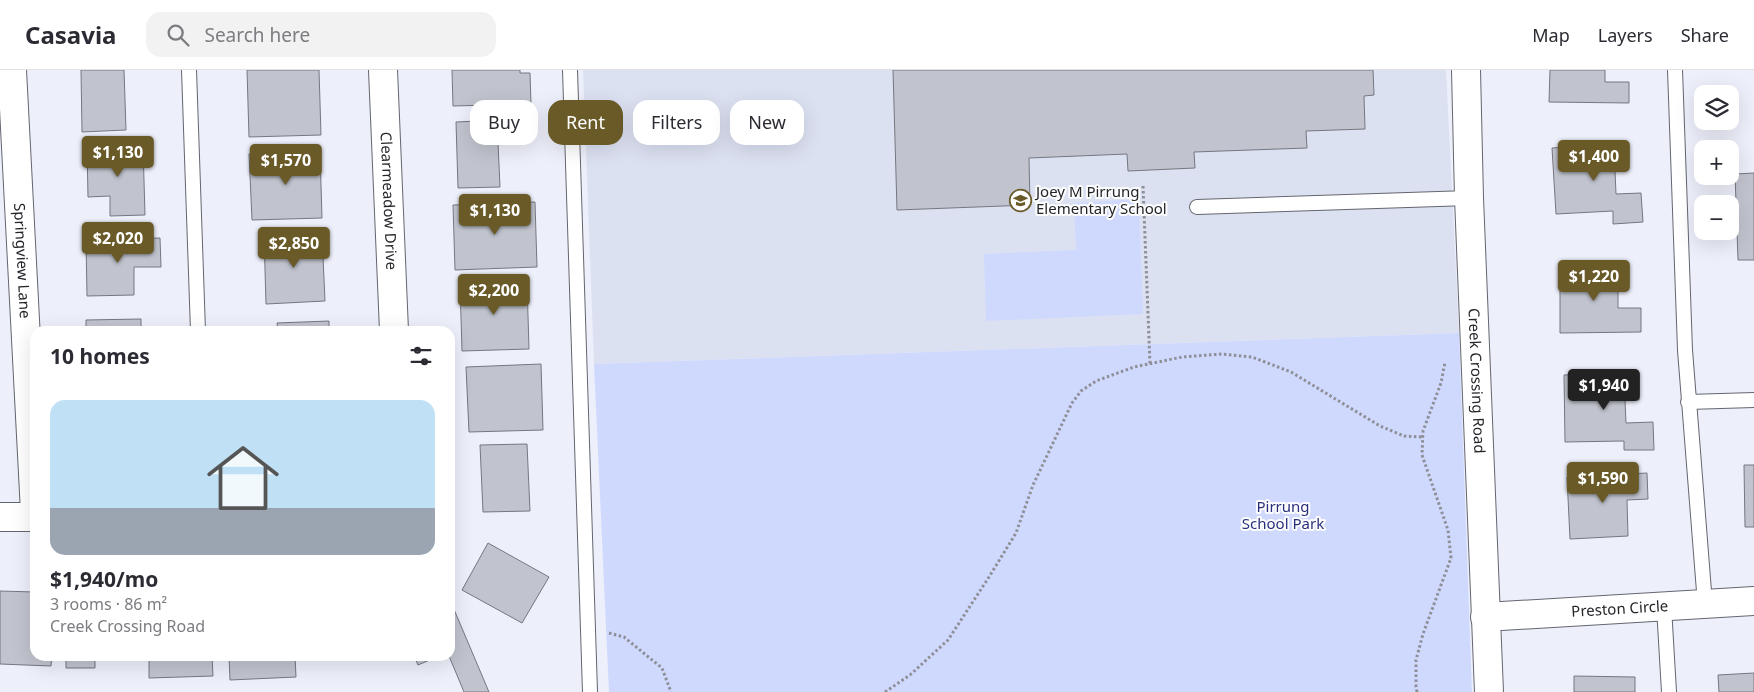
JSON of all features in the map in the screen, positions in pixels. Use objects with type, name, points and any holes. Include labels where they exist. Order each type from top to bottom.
[{"type":"street","name":"Springview Lane","points":[[12,70],[30,416]]},
{"type":"street","name":"Clearmeadow Drive","points":[[383,70],[394,326]]},
{"type":"street","name":"Creek Crossing Road","points":[[1466,70],[1469,198],[1489,692]]},
{"type":"street","points":[[0,517],[30,517]]},
{"type":"street","name":"Preston Circle","points":[[1485,617],[1754,601]]},
{"type":"lane","points":[[189,70],[198,326]]},
{"type":"lane","points":[[570,70],[590,692]]},
{"type":"lane","points":[[1675,70],[1685,350],[1704,604]]},
{"type":"lane","points":[[1197,207],[1469,198]]},
{"type":"lane","points":[[1688,402],[1754,400]]},
{"type":"lane","points":[[1664,607],[1669,692]]},
{"type":"path","points":[[1143,186],[1150,364]]},
{"type":"path","points":[[885,692],[910,675],[948,640],[1016,533],[1033,485],[1072,403],[1081,391],[1096,381],[1134,367],[1182,357],[1222,354],[1252,357],[1291,372],[1380,426],[1404,436],[1423,437]]},
{"type":"path","points":[[1417,692],[1416,660],[1423,634],[1451,558],[1448,530],[1422,455],[1423,431],[1441,383],[1446,356]]},
{"type":"path","points":[[588,626],[624,637],[636,646],[662,668],[671,692]]},
{"type":"shaded area","name":"Joey M Pirrung Elementary School","points":[[583,70],[1446,70],[1459,333],[594,364],[586,145],[623,145],[623,100],[584,100]]},
{"type":"green space","points":[[1139,199],[1143,314],[986,321],[984,254],[1076,250],[1074,203]]},
{"type":"green space","name":"Pirrung School Park","points":[[1459,333],[1472,692],[609,692],[594,364]]},
{"type":"building","points":[[81,70],[124,70],[126,130],[82,132]]},
{"type":"building","points":[[247,70],[319,70],[321,135],[249,137]]},
{"type":"building","points":[[452,70],[520,70],[520,73],[530,73],[531,100],[470,100],[470,106],[453,106]]},
{"type":"building","points":[[893,70],[1373,70],[1374,95],[1364,96],[1365,129],[1306,131],[1307,148],[1194,152],[1195,168],[1128,171],[1127,154],[1029,158],[1030,205],[897,210]]},
{"type":"building","points":[[1550,70],[1605,70],[1605,82],[1629,82],[1629,103],[1549,102]]},
{"type":"building","points":[[470,121],[470,145],[498,145],[500,187],[458,188],[456,122]]},
{"type":"building","points":[[1627,143],[1628,170],[1615,171],[1616,194],[1641,193],[1643,222],[1613,224],[1613,211],[1556,214],[1552,148]]},
{"type":"building","points":[[143,146],[145,215],[110,216],[110,196],[88,197],[87,148]]},
{"type":"building","points":[[320,152],[322,218],[252,220],[249,154]]},
{"type":"building","points":[[1754,173],[1754,260],[1738,260],[1739,195],[1736,195],[1735,185],[1739,185],[1739,174]]},
{"type":"building","points":[[535,202],[537,267],[455,270],[453,205]]},
{"type":"building","points":[[322,234],[325,301],[266,304],[264,236]]},
{"type":"building","points":[[160,238],[161,267],[134,267],[134,295],[87,296],[86,240]]},
{"type":"building","points":[[1618,266],[1618,308],[1641,308],[1641,332],[1560,333],[1560,267]]},
{"type":"building","points":[[527,282],[529,349],[462,351],[460,284]]},
{"type":"building","points":[[141,319],[141,326],[86,326],[86,320]]},
{"type":"building","points":[[329,321],[329,326],[277,326],[277,323]]},
{"type":"building","points":[[541,364],[543,430],[469,432],[466,367]]},
{"type":"building","points":[[1639,373],[1639,400],[1625,400],[1626,423],[1653,422],[1654,450],[1624,450],[1624,441],[1565,442],[1564,375]]},
{"type":"building","points":[[527,444],[530,511],[483,512],[480,445]]},
{"type":"building","points":[[1744,465],[1754,465],[1754,527],[1745,527]]},
{"type":"building","points":[[1647,473],[1648,499],[1627,500],[1628,536],[1570,539],[1567,477]]},
{"type":"building","points":[[488,543],[549,577],[522,623],[462,590]]},
{"type":"building","points":[[0,591],[30,592],[30,661],[52,661],[51,666],[0,664]]},
{"type":"building","points":[[455,612],[489,692],[464,692],[451,661],[455,661]]},
{"type":"building","points":[[66,661],[95,661],[95,668],[66,668]]},
{"type":"building","points":[[149,661],[212,661],[213,676],[149,678]]},
{"type":"building","points":[[229,661],[295,661],[296,677],[230,680]]},
{"type":"building","points":[[416,661],[427,661],[418,665]]},
{"type":"building","points":[[1754,673],[1754,692],[1719,692],[1718,675]]},
{"type":"building","points":[[1574,676],[1635,677],[1635,692],[1574,692]]},
{"type":"place","name":"Joey M Pirrung Elementary School","points":[[1020,201]]}]
